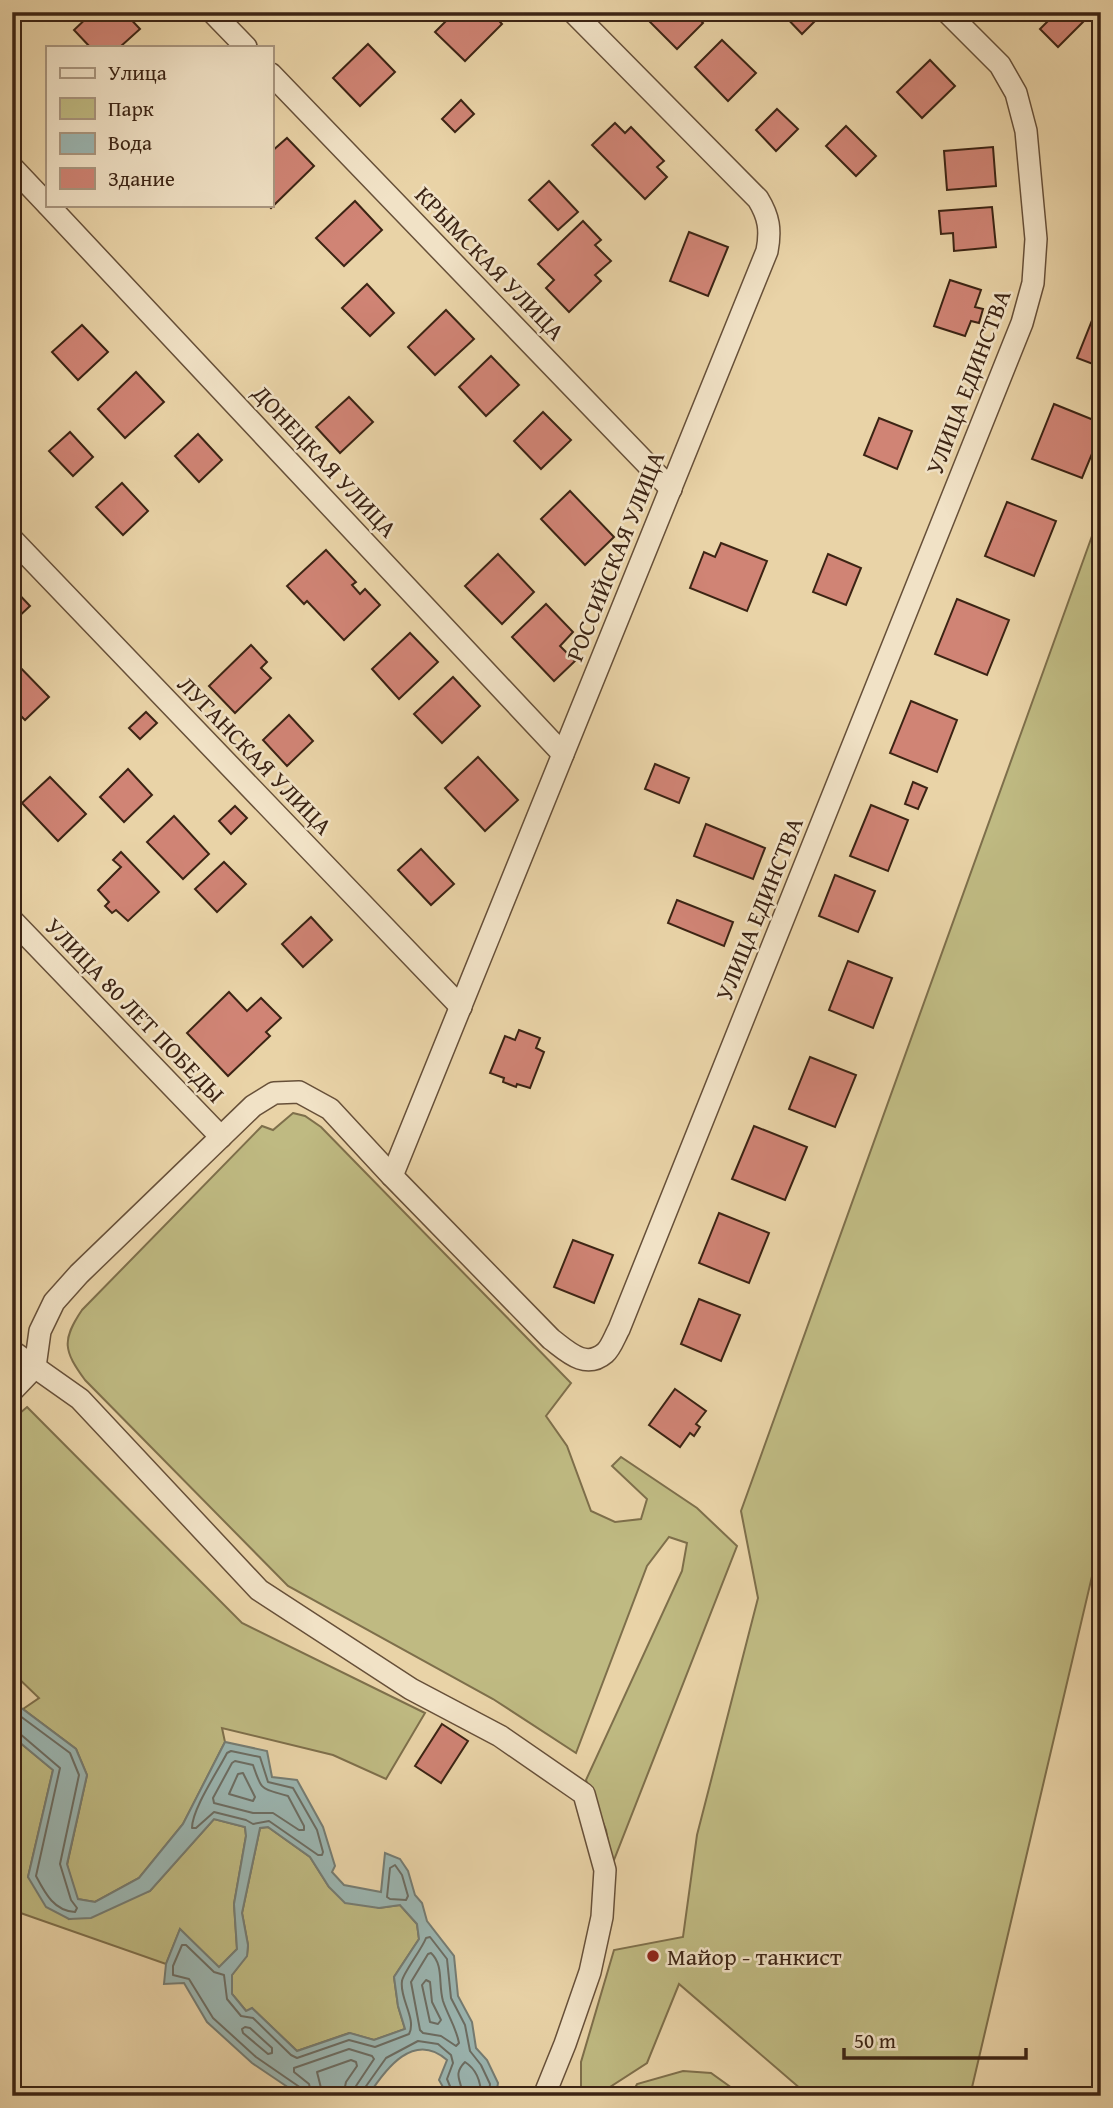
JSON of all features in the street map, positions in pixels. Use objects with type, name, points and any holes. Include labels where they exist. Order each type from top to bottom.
[{"type":"street","points":[[212,12],[245,46]]},
{"type":"street","name":"РОССИЙСКАЯ УЛИЦА","points":[[392,1176],[767,251],[771,232],[767,214],[758,199],[573,12]]},
{"type":"street","name":"УЛИЦА ЕДИНСТВА","points":[[35,1367],[40,1331],[54,1302],[79,1274],[253,1106],[274,1093],[299,1092],[330,1109],[551,1339],[576,1359],[591,1360],[606,1353],[619,1329],[1006,362],[1033,283],[1036,240],[1026,131],[1016,93],[1000,65],[947,12]]},
{"type":"street","name":"КРЫМСКАЯ УЛИЦА","points":[[273,76],[671,489]]},
{"type":"street","name":"ДОНЕЦКАЯ УЛИЦА","points":[[12,167],[46,202]]},
{"type":"street","name":"ДОНЕЦКАЯ УЛИЦА","points":[[50,206],[563,754]]},
{"type":"street","name":"ЛУГАНСКАЯ УЛИЦА","points":[[12,539],[461,1007]]},
{"type":"street","name":"УЛИЦА 80 ЛЕТ ПОБЕДЫ","points":[[12,920],[221,1137]]},
{"type":"street","points":[[12,1351],[80,1398],[259,1590],[411,1689],[500,1735],[584,1794],[605,1870],[602,1917],[590,1972],[544,2096]]},
{"type":"street","points":[[12,1391],[35,1367]]},
{"type":"green space","points":[[1101,511],[1101,1538],[970,2096],[809,2096],[679,1984],[647,2063],[596,2096],[581,2096],[581,2062],[614,1950],[683,1937],[697,1835],[758,1598],[741,1511]]},
{"type":"green space","points":[[293,1113],[305,1116],[321,1127],[571,1383],[546,1416],[567,1446],[591,1511],[615,1522],[641,1519],[647,1499],[612,1466],[621,1457],[697,1508],[737,1546],[612,1865],[606,1830],[586,1780],[682,1571],[687,1543],[669,1537],[647,1566],[576,1753],[493,1699],[288,1586],[85,1380],[69,1353],[68,1338],[82,1310],[262,1126],[273,1130]]},
{"type":"green space","points":[[27,1407],[242,1623],[425,1713],[386,1779],[333,1755],[222,1728],[225,1742],[183,1824],[139,1878],[95,1902],[77,1899],[67,1865],[87,1775],[76,1749],[23,1709],[39,1698],[12,1672],[12,1420]]},
{"type":"green space","points":[[12,1736],[53,1770],[28,1877],[69,1919],[150,1891],[214,1819],[245,1827],[246,1836],[234,1904],[237,1949],[219,1968],[180,1929],[166,1964],[12,1910]]},
{"type":"green space","points":[[268,1827],[310,1857],[329,1887],[379,1908],[400,1905],[417,1924],[419,1939],[394,1977],[405,2029],[374,2040],[349,2033],[297,2051],[252,2008],[247,2012],[232,1994],[232,1975],[247,1955],[248,1945],[242,1913],[260,1828]]},
{"type":"green space","points":[[683,2071],[711,2073],[743,2096],[631,2096],[637,2084]]},
{"type":"water","points":[[12,1701],[76,1749],[87,1775],[67,1864],[78,1899],[95,1902],[139,1878],[183,1824],[225,1742],[267,1751],[272,1777],[297,1780],[323,1827],[335,1866],[332,1872],[344,1885],[381,1892],[385,1853],[400,1859],[408,1871],[427,1921],[454,1956],[458,1996],[472,2022],[476,2048],[487,2060],[498,2083],[496,2096],[448,2096],[439,2080],[447,2060],[435,2052],[423,2049],[412,2051],[392,2065],[368,2096],[301,2096],[252,2063],[207,2022],[184,1983],[164,1984],[166,1964],[180,1929],[219,1967],[237,1949],[234,1904],[246,1836],[245,1827],[214,1819],[150,1891],[91,1918],[69,1919],[46,1907],[28,1877],[53,1770],[12,1736]],"holes":[[[268,1827],[310,1857],[329,1887],[345,1903],[379,1908],[400,1905],[417,1924],[419,1939],[394,1977],[405,2029],[374,2040],[350,2033],[297,2051],[252,2008],[246,2011],[232,1994],[232,1975],[247,1956],[248,1945],[242,1913],[260,1828]]]},
{"type":"building","points":[[93,12],[124,12],[140,29],[121,46],[89,46],[74,30]]},
{"type":"building","points":[[455,12],[491,12],[502,24],[465,61],[435,32]]},
{"type":"building","points":[[647,12],[693,12],[703,23],[677,49],[644,16]]},
{"type":"building","points":[[781,12],[824,12],[802,34]]},
{"type":"building","points":[[1057,12],[1093,12],[1058,47],[1040,29]]},
{"type":"building","points":[[722,40],[756,73],[728,101],[695,67]]},
{"type":"building","points":[[368,44],[395,72],[360,106],[333,78]]},
{"type":"building","points":[[930,60],[955,86],[922,118],[897,92]]},
{"type":"building","points":[[461,100],[474,114],[455,132],[442,119]]},
{"type":"building","points":[[777,109],[798,129],[776,151],[756,130]]},
{"type":"building","points":[[615,123],[625,133],[631,127],[664,161],[657,167],[667,177],[645,199],[592,145]]},
{"type":"building","points":[[846,126],[876,156],[856,176],[826,146]]},
{"type":"building","points":[[287,138],[314,166],[271,208],[269,206],[273,206],[273,150]]},
{"type":"building","points":[[993,147],[996,186],[947,190],[944,151]]},
{"type":"building","points":[[549,181],[578,212],[558,230],[529,200]]},
{"type":"building","points":[[355,201],[382,230],[344,266],[316,238]]},
{"type":"building","points":[[992,207],[996,247],[954,251],[953,233],[941,234],[939,211]]},
{"type":"building","points":[[583,221],[601,240],[595,245],[611,261],[595,275],[601,281],[569,312],[546,288],[554,280],[538,264]]},
{"type":"building","points":[[689,232],[728,247],[708,296],[670,281]]},
{"type":"building","points":[[950,280],[981,290],[975,307],[983,309],[979,323],[971,321],[965,336],[934,326]]},
{"type":"building","points":[[367,284],[394,313],[370,336],[342,308]]},
{"type":"building","points":[[1099,303],[1101,304],[1101,367],[1077,358]]},
{"type":"building","points":[[446,310],[474,339],[435,375],[408,347]]},
{"type":"building","points":[[82,325],[108,352],[78,380],[52,352]]},
{"type":"building","points":[[491,356],[519,385],[486,416],[459,387]]},
{"type":"building","points":[[136,372],[164,402],[125,438],[98,409]]},
{"type":"building","points":[[349,397],[373,422],[340,453],[316,427]]},
{"type":"building","points":[[1054,404],[1101,423],[1101,432],[1082,478],[1032,459]]},
{"type":"building","points":[[543,412],[571,440],[541,469],[514,441]]},
{"type":"building","points":[[879,418],[912,431],[897,469],[864,455]]},
{"type":"building","points":[[70,432],[93,457],[73,476],[49,451]]},
{"type":"building","points":[[198,434],[222,460],[199,482],[175,456]]},
{"type":"building","points":[[122,483],[148,511],[123,535],[96,507]]},
{"type":"building","points":[[570,491],[614,537],[585,565],[541,519]]},
{"type":"building","points":[[1007,502],[1056,521],[1034,576],[985,556]]},
{"type":"building","points":[[721,543],[767,561],[747,611],[690,588],[704,552],[715,557]]},
{"type":"building","points":[[326,550],[356,582],[352,585],[360,594],[365,589],[380,605],[344,640],[307,601],[304,604],[287,586]]},
{"type":"building","points":[[498,554],[534,592],[502,624],[465,586]]},
{"type":"building","points":[[828,554],[861,568],[846,605],[813,592]]},
{"type":"building","points":[[12,587],[30,606],[12,623]]},
{"type":"building","points":[[957,599],[1009,620],[987,675],[935,654]]},
{"type":"building","points":[[546,604],[573,632],[560,646],[575,661],[554,681],[512,637]]},
{"type":"building","points":[[410,633],[438,662],[399,699],[372,669]]},
{"type":"building","points":[[251,645],[267,662],[261,668],[271,678],[235,713],[209,686]]},
{"type":"building","points":[[12,659],[49,697],[25,720],[12,707]]},
{"type":"building","points":[[453,677],[480,706],[442,743],[414,714]]},
{"type":"building","points":[[911,701],[957,720],[937,772],[890,753]]},
{"type":"building","points":[[146,712],[157,723],[140,739],[129,728]]},
{"type":"building","points":[[289,715],[313,741],[287,766],[263,740]]},
{"type":"building","points":[[478,757],[518,800],[485,831],[445,788]]},
{"type":"building","points":[[655,764],[689,778],[679,803],[645,789]]},
{"type":"building","points":[[128,769],[152,795],[124,822],[100,797]]},
{"type":"building","points":[[50,777],[86,814],[58,841],[22,803]]},
{"type":"building","points":[[913,782],[927,788],[918,809],[905,804]]},
{"type":"building","points":[[871,805],[908,820],[888,871],[850,856]]},
{"type":"building","points":[[235,806],[247,818],[231,834],[219,821]]},
{"type":"building","points":[[174,816],[209,854],[183,879],[147,842]]},
{"type":"building","points":[[706,824],[765,848],[753,879],[694,856]]},
{"type":"building","points":[[421,849],[454,884],[431,905],[398,870]]},
{"type":"building","points":[[121,852],[159,892],[128,921],[116,910],[112,913],[105,906],[109,902],[98,890],[121,867],[113,860]]},
{"type":"building","points":[[224,862],[246,884],[217,912],[195,889]]},
{"type":"building","points":[[835,875],[875,891],[858,932],[819,916]]},
{"type":"building","points":[[677,900],[733,922],[724,946],[668,923]]},
{"type":"building","points":[[311,917],[332,940],[303,967],[282,944]]},
{"type":"building","points":[[848,961],[892,978],[873,1028],[829,1010]]},
{"type":"building","points":[[229,992],[247,1011],[261,998],[281,1018],[266,1032],[270,1036],[228,1076],[187,1033]]},
{"type":"building","points":[[519,1030],[540,1038],[536,1048],[544,1052],[530,1088],[517,1084],[516,1087],[503,1082],[504,1078],[490,1073],[505,1036],[515,1040]]},
{"type":"building","points":[[810,1057],[856,1075],[835,1127],[789,1109]]},
{"type":"building","points":[[754,1126],[807,1147],[785,1200],[732,1179]]},
{"type":"building","points":[[719,1213],[769,1233],[749,1283],[699,1263]]},
{"type":"building","points":[[573,1240],[613,1255],[594,1303],[554,1287]]},
{"type":"building","points":[[699,1299],[740,1315],[721,1361],[681,1344]]},
{"type":"building","points":[[675,1389],[706,1411],[696,1424],[700,1427],[694,1436],[690,1433],[680,1447],[649,1425]]},
{"type":"building","points":[[442,1724],[468,1741],[441,1783],[415,1766]]},
{"type":"place","name":"Майор - танкист","points":[[653,1956]]}]
